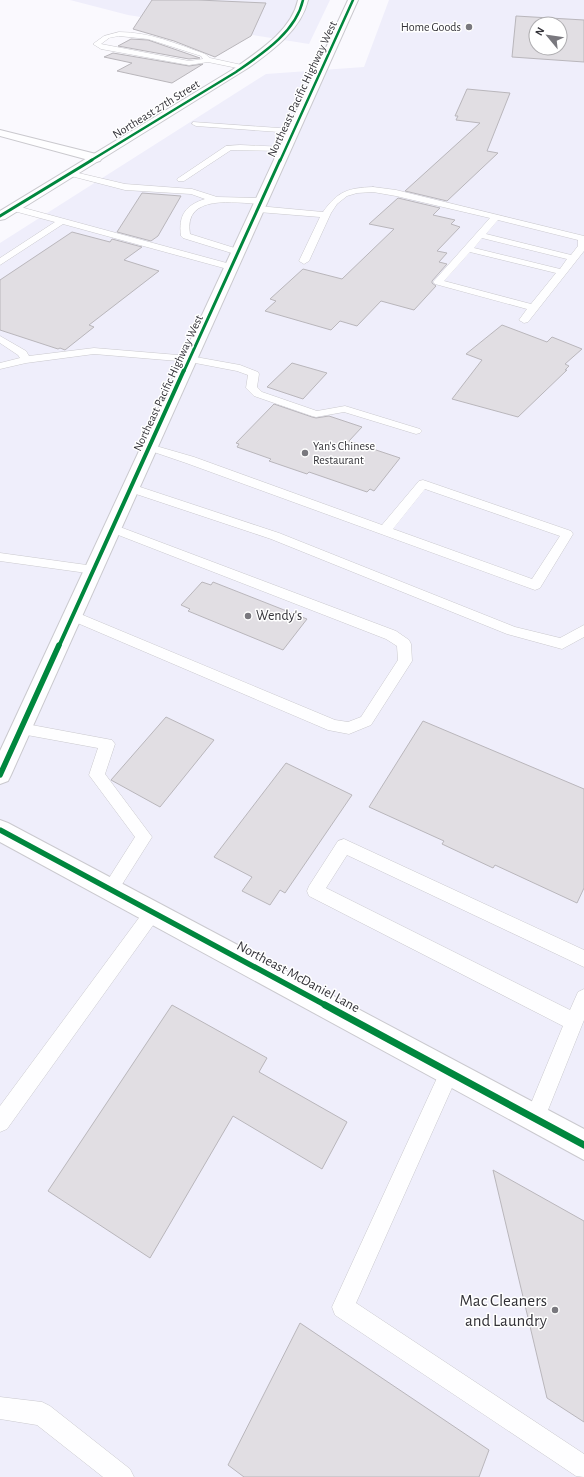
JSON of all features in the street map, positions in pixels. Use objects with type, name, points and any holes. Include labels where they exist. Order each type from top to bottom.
[{"type":"main road","name":"Northeast 27th Street","points":[[0,216],[242,67],[276,41],[300,10],[303,0]]},
{"type":"main road","name":"Northeast Pacific Highway West","points":[[0,775],[354,0]]},
{"type":"main road","points":[[0,133],[96,158]]},
{"type":"main road","name":"Northeast McDaniel Lane","points":[[0,830],[584,1145]]},
{"type":"lane","points":[[208,60],[203,55],[158,39],[136,34],[118,34],[101,39],[96,44],[101,47],[189,63],[208,60],[242,67]]},
{"type":"lane","points":[[196,124],[293,131]]},
{"type":"lane","points":[[181,178],[229,148],[240,147],[285,150]]},
{"type":"lane","points":[[70,173],[125,186],[192,192],[216,200],[260,205],[326,216]]},
{"type":"lane","points":[[304,261],[332,204],[342,195],[356,189],[377,189],[582,238],[583,246],[524,320]]},
{"type":"lane","points":[[216,200],[202,203],[191,208],[184,221],[186,236],[235,260]]},
{"type":"lane","points":[[13,208],[62,221],[235,260]]},
{"type":"lane","points":[[496,217],[438,282],[534,308]]},
{"type":"lane","points":[[0,262],[62,221]]},
{"type":"lane","points":[[480,236],[573,258]]},
{"type":"lane","points":[[468,249],[562,272]]},
{"type":"lane","points":[[0,339],[22,353],[26,360]]},
{"type":"lane","points":[[0,366],[26,360],[94,351],[190,359],[240,368],[254,374],[251,388],[258,394],[316,414],[345,409],[416,431]]},
{"type":"lane","points":[[149,447],[190,460],[384,531],[535,586],[567,534],[423,484],[384,531]]},
{"type":"lane","points":[[131,488],[276,536],[512,631],[562,644],[584,630]]},
{"type":"lane","points":[[73,616],[333,726],[349,728],[366,721],[405,661],[404,644],[391,635],[112,528]]},
{"type":"lane","points":[[0,557],[94,570]]},
{"type":"lane","points":[[21,729],[107,744],[97,775],[144,837],[110,889]]},
{"type":"lane","points":[[574,1022],[315,890],[344,846],[584,959]]},
{"type":"lane","points":[[0,1122],[153,912]]},
{"type":"lane","points":[[535,1118],[584,998]]},
{"type":"lane","points":[[450,1072],[343,1307],[584,1468]]},
{"type":"lane","points":[[0,1408],[42,1414],[122,1477]]},
{"type":"shaded area","points":[[70,0],[330,0],[309,44],[128,15]]},
{"type":"shaded area","points":[[389,0],[584,0],[584,1477],[0,1477],[0,243],[266,74],[364,67]]},
{"type":"building","points":[[152,0],[198,0],[266,3],[251,36],[215,57],[174,41],[133,29]]},
{"type":"building","points":[[516,16],[528,17],[528,56],[568,56],[568,19],[584,20],[584,62],[512,57]]},
{"type":"building","points":[[131,39],[148,40],[200,58],[189,59],[118,46]]},
{"type":"building","points":[[113,53],[189,66],[203,64],[172,83],[117,71],[132,63],[104,57]]},
{"type":"building","points":[[467,89],[510,93],[487,151],[498,153],[447,201],[405,191],[480,123],[456,120],[458,116],[455,116]]},
{"type":"building","points":[[142,193],[181,196],[158,236],[151,241],[117,232]]},
{"type":"building","points":[[398,198],[440,208],[433,215],[455,220],[451,224],[460,227],[437,251],[447,253],[439,262],[447,264],[432,281],[432,283],[436,286],[414,310],[381,301],[357,326],[340,321],[331,330],[265,311],[276,301],[270,299],[303,269],[342,279],[394,229],[369,224]]},
{"type":"building","points":[[72,232],[110,242],[112,239],[142,247],[124,260],[159,271],[89,325],[94,327],[65,350],[0,330],[0,280]]},
{"type":"building","points":[[502,325],[547,342],[552,337],[582,349],[565,364],[569,366],[565,370],[567,370],[518,417],[452,399],[482,360],[466,354]]},
{"type":"building","points":[[292,363],[327,373],[303,399],[267,387]]},
{"type":"building","points":[[274,404],[312,417],[316,418],[329,416],[362,427],[349,441],[400,458],[374,491],[370,489],[367,492],[309,472],[307,474],[269,461],[271,459],[237,447],[239,444],[236,443]]},
{"type":"building","points":[[202,582],[211,585],[213,582],[307,619],[283,650],[188,611],[190,609],[181,605]]},
{"type":"building","points":[[166,717],[214,740],[160,807],[111,780]]},
{"type":"building","points":[[423,721],[584,789],[584,888],[577,903],[495,865],[493,868],[442,844],[444,841],[369,807]]},
{"type":"building","points":[[286,763],[352,795],[285,893],[280,890],[270,905],[242,891],[252,877],[214,857]]},
{"type":"building","points":[[172,1005],[267,1058],[259,1072],[347,1122],[322,1169],[233,1116],[150,1258],[48,1191]]},
{"type":"building","name":"Mac Cleaners and Laundry","points":[[493,1170],[584,1221],[584,1422],[547,1398]]},
{"type":"building","points":[[300,1323],[489,1450],[479,1477],[244,1477],[228,1465]]},
{"type":"cycle path","points":[[0,216],[236,72],[266,50],[287,30],[301,10],[303,0]]},
{"type":"cycle path","points":[[0,775],[353,0]]},
{"type":"cycle path","points":[[0,830],[584,1145]]},
{"type":"place","name":"Home Goods","points":[[469,27]]},
{"type":"place","name":"Yan's Chinese Restaurant","points":[[305,453]]},
{"type":"place","name":"Wendy's","points":[[248,616]]},
{"type":"place","name":"Mac Cleaners and Laundry","points":[[555,1310]]}]
